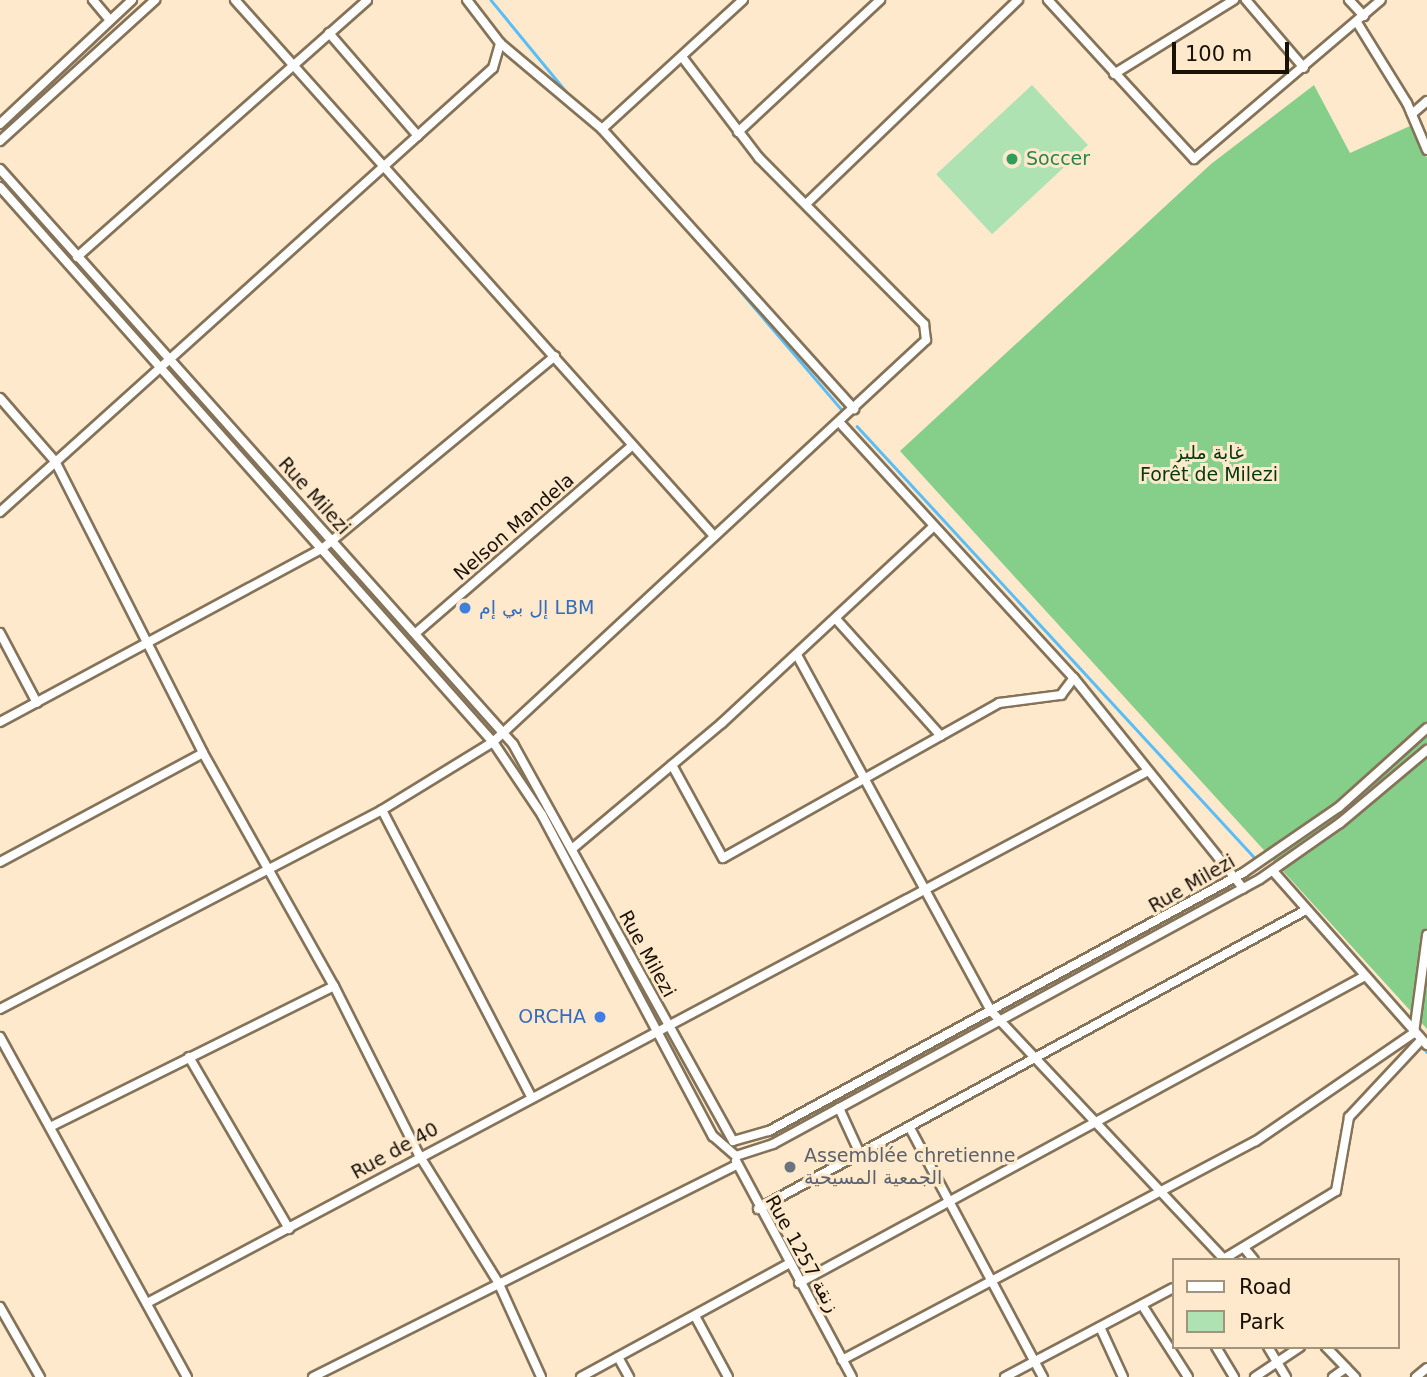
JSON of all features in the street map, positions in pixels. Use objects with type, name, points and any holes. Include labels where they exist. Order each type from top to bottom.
[{"type":"street","points":[[93,0],[110,20]]},
{"type":"street","points":[[0,124],[132,0]]},
{"type":"street","points":[[0,141],[155,0]]},
{"type":"street","points":[[235,0],[714,536]]},
{"type":"street","points":[[77,257],[367,0]]},
{"type":"street","points":[[467,0],[500,43],[602,129],[854,409]]},
{"type":"street","points":[[602,129],[743,0]]},
{"type":"street","points":[[738,132],[880,0]]},
{"type":"street","points":[[807,202],[1018,0]]},
{"type":"street","points":[[1048,0],[1194,159],[1357,24],[1381,0]]},
{"type":"street","points":[[1114,74],[1234,0]]},
{"type":"street","points":[[1246,0],[1304,68]]},
{"type":"street","points":[[1349,0],[1364,16]]},
{"type":"street","points":[[1357,24],[1412,114],[1427,150]]},
{"type":"street","points":[[329,33],[418,136]]},
{"type":"street","points":[[0,512],[493,68],[500,43]]},
{"type":"street","points":[[0,1009],[382,810],[494,742],[502,731],[840,423],[927,332],[738,132],[682,57]]},
{"type":"street","points":[[1412,114],[1427,101]]},
{"type":"street","name":"Rue Milezi","points":[[0,169],[168,359],[417,632],[502,731],[573,848],[720,1122],[738,1143],[991,1011],[1236,878],[1339,807],[1427,728]]},
{"type":"street","name":"Rue Milezi","points":[[0,187],[494,742],[542,815],[713,1136],[736,1161],[839,1108],[1272,871],[1427,750]]},
{"type":"street","points":[[0,722],[323,548],[555,356]]},
{"type":"street","points":[[0,398],[55,461],[203,753],[334,986],[419,1155],[498,1282],[541,1377]]},
{"type":"street","points":[[840,423],[1074,678],[1146,772],[1243,888]]},
{"type":"street","name":"Nelson Mandela","points":[[417,632],[632,446]]},
{"type":"street","points":[[573,848],[797,655],[934,526]]},
{"type":"street","points":[[836,619],[941,736]]},
{"type":"street","points":[[0,633],[37,703]]},
{"type":"street","points":[[797,655],[991,1011],[1222,1258]]},
{"type":"street","points":[[672,765],[723,858],[1011,697],[1061,695],[1074,678]]},
{"type":"street","points":[[0,862],[203,753]]},
{"type":"street","name":"Rue de 40","points":[[149,1302],[289,1229],[419,1155],[669,1028],[923,889],[1146,772]]},
{"type":"street","points":[[382,810],[532,1098]]},
{"type":"street","points":[[1225,1258],[1245,1249],[1336,1191],[1349,1117],[1424,1043],[1272,871]]},
{"type":"street","points":[[758,1209],[1036,1062],[1306,910]]},
{"type":"street","points":[[842,1360],[1256,1141],[1414,1033],[1427,935]]},
{"type":"street","points":[[799,1283],[951,1205],[1363,977]]},
{"type":"street","points":[[50,1127],[334,986]]},
{"type":"street","points":[[0,1037],[149,1302],[187,1377]]},
{"type":"street","points":[[189,1057],[289,1229]]},
{"type":"street","points":[[839,1108],[861,1156]]},
{"type":"street","points":[[911,1130],[1043,1377]]},
{"type":"street","points":[[313,1377],[325,1374],[736,1161],[738,1143]]},
{"type":"street","name":"Rue 1257 زنقة","points":[[736,1161],[758,1209],[852,1377]]},
{"type":"street","points":[[1245,1249],[1252,1258]]},
{"type":"street","points":[[581,1377],[788,1264]]},
{"type":"street","points":[[1005,1377],[1172,1288]]},
{"type":"street","points":[[1142,1305],[1188,1377]]},
{"type":"street","points":[[0,1307],[40,1377]]},
{"type":"street","points":[[695,1316],[728,1377]]},
{"type":"street","points":[[1100,1327],[1123,1377]]},
{"type":"street","points":[[1217,1349],[1234,1377]]},
{"type":"street","points":[[1269,1349],[1286,1377]]},
{"type":"street","points":[[1255,1377],[1297,1349]]},
{"type":"street","points":[[1328,1349],[1355,1377]]},
{"type":"street","points":[[618,1357],[629,1377]]},
{"type":"street","points":[[1333,1377],[1346,1368]]},
{"type":"street","points":[[1416,1377],[1427,1368]]},
{"type":"green space","name":"Soccer","points":[[1032,85],[1088,145],[992,234],[936,174]]},
{"type":"green space","name":"غابة مليز Forêt de Milezi","points":[[1314,85],[1350,153],[1410,126],[1427,158],[1427,1029],[900,451],[1211,164]]},
{"type":"waterway","points":[[491,0],[573,100]]},
{"type":"waterway","points":[[696,239],[841,409]]},
{"type":"waterway","points":[[857,426],[1255,858]]},
{"type":"waterway","points":[[1274,879],[1299,907]]},
{"type":"waterway","points":[[1307,917],[1357,973]]},
{"type":"waterway","points":[[1366,983],[1407,1030]]},
{"type":"waterway","points":[[1423,1047],[1427,1052]]},
{"type":"place","name":"Soccer","points":[[1012,159]]},
{"type":"place","name":"إل بي إم LBM","points":[[465,608]]},
{"type":"place","name":"ORCHA","points":[[600,1017]]},
{"type":"place","name":"Assemblée chretienne الجمعية المسيحية","points":[[790,1167]]}]
